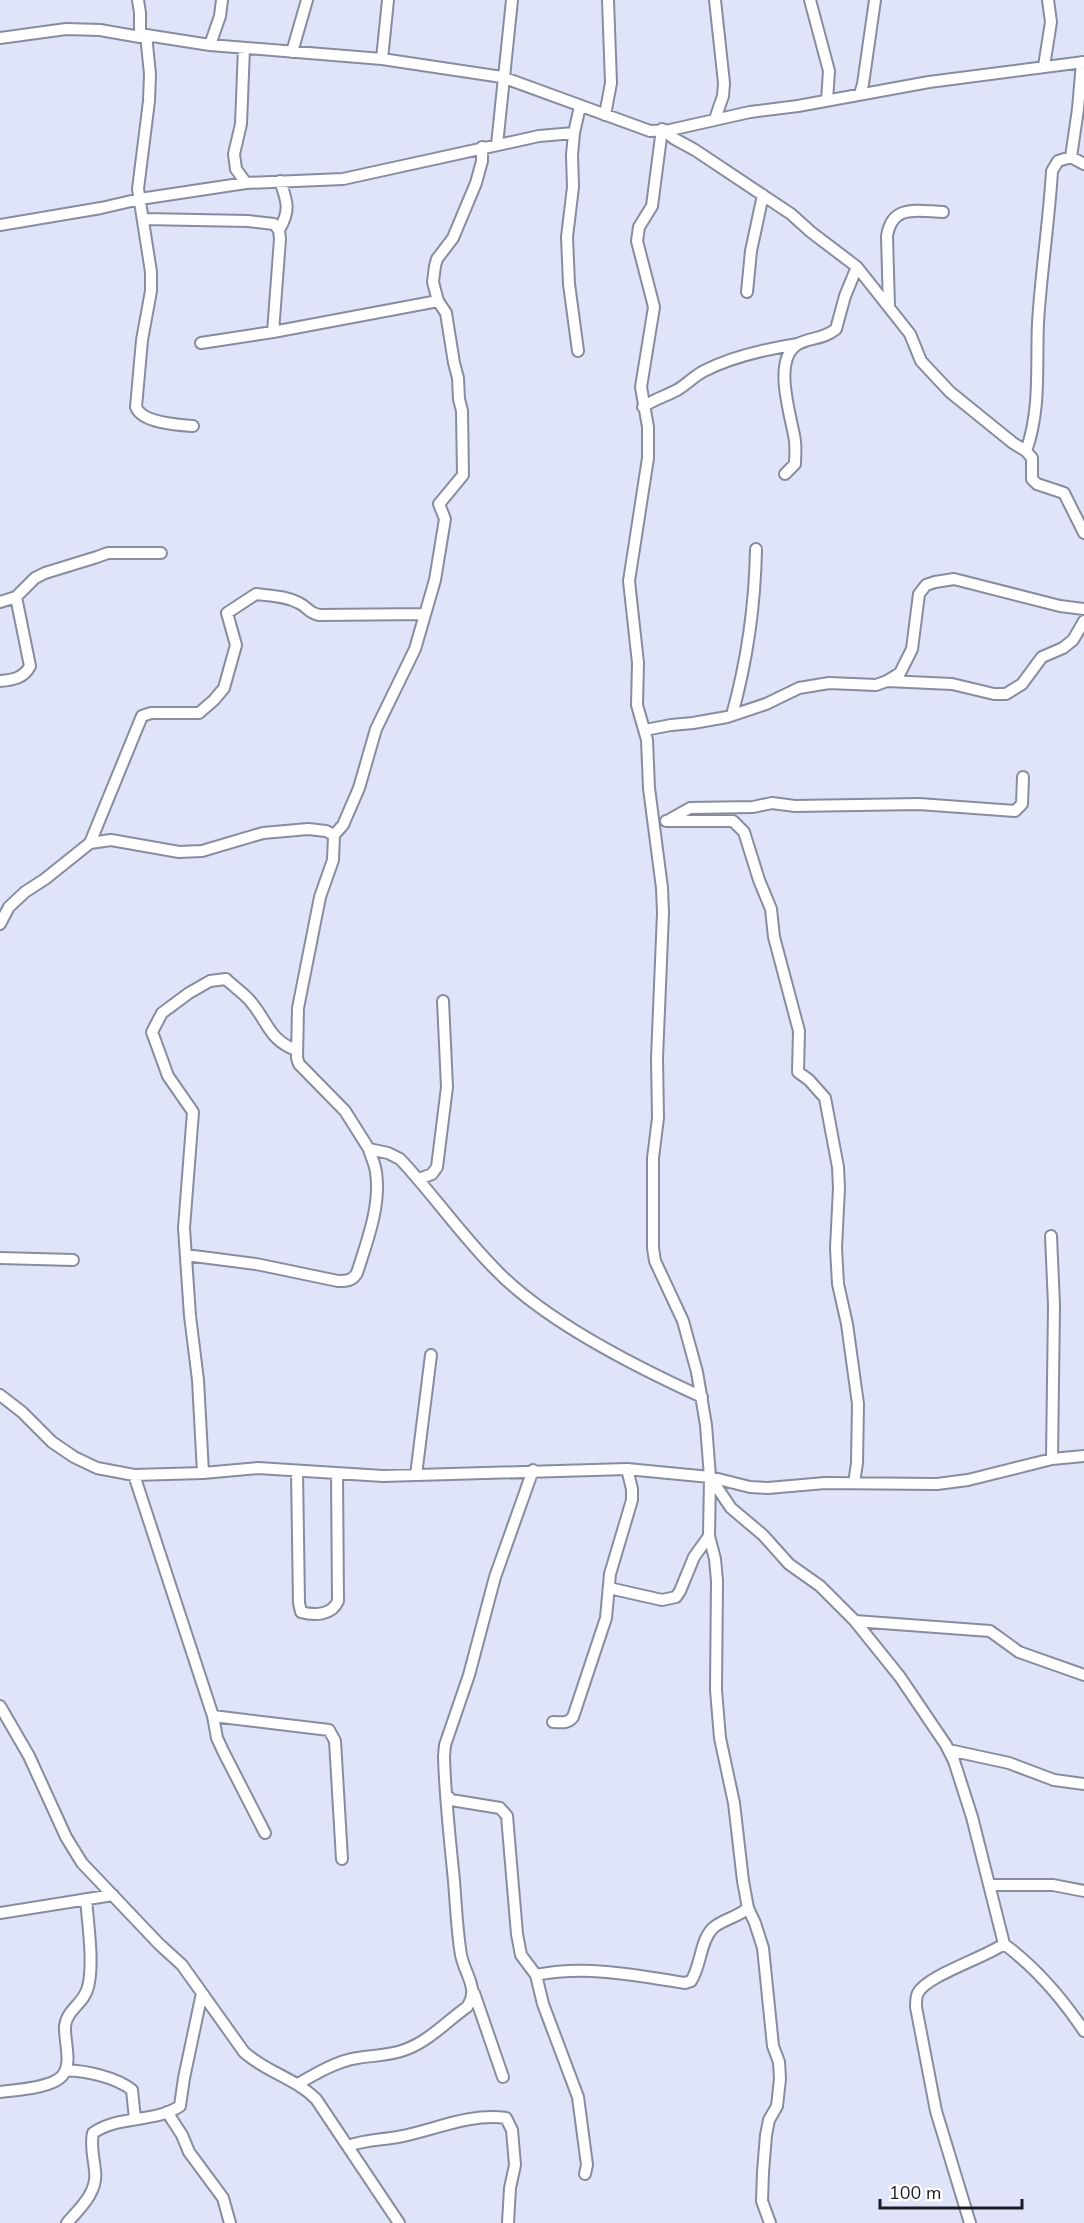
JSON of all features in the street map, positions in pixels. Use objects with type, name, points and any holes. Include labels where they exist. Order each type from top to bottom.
[{"type":"street","points":[[138,0],[150,74],[149,101],[138,189],[144,219],[152,291],[142,340],[136,406],[138,412],[144,416],[170,424],[193,426]]},
{"type":"street","points":[[210,45],[220,16],[222,0]]},
{"type":"street","points":[[292,52],[307,0]]},
{"type":"street","points":[[382,59],[388,0]]},
{"type":"street","points":[[497,145],[502,77],[512,0]]},
{"type":"street","points":[[605,115],[611,83],[608,0]]},
{"type":"street","points":[[715,0],[723,96],[715,119]]},
{"type":"street","points":[[810,0],[829,71],[827,100]]},
{"type":"street","points":[[860,94],[875,0]]},
{"type":"street","points":[[1044,66],[1051,22],[1048,0]]},
{"type":"street","points":[[0,38],[66,29],[100,30],[210,45],[382,59],[502,77],[650,130],[670,130],[715,119],[939,80],[1083,62],[1071,157]]},
{"type":"street","points":[[244,48],[241,124],[234,154],[236,169],[246,183]]},
{"type":"street","points":[[578,351],[569,284],[567,237],[573,187],[574,133],[580,106]]},
{"type":"street","points":[[662,129],[791,214],[856,267],[910,334],[921,361],[950,392],[1026,451],[1032,458],[1032,479],[1037,484],[1064,493],[1084,533]]},
{"type":"street","points":[[662,129],[652,206],[637,233],[654,307],[642,375],[641,397],[648,427],[648,458],[629,581],[638,663],[637,705],[645,730],[663,913],[657,1058],[658,1118],[652,1158],[653,1248],[655,1261],[683,1321],[702,1397],[710,1477],[709,1536],[715,1559],[717,1581],[717,1690],[720,1738],[731,1786],[736,1839],[748,1908],[763,1948],[773,2046],[779,2062],[777,2106],[769,2120],[765,2145],[762,2201],[770,2223]]},
{"type":"street","points":[[0,225],[140,199],[246,183],[343,179],[482,147],[539,136],[574,133]]},
{"type":"street","points":[[186,1255],[256,1264],[347,1281],[353,1279],[357,1273],[371,1226],[376,1199],[376,1171],[369,1149],[345,1111],[299,1064],[296,1050],[298,1008],[320,897],[333,860],[334,835],[344,825],[359,788],[376,729],[415,649],[435,580],[445,519],[439,504],[463,475],[458,378],[446,313],[438,301],[433,282],[435,266],[453,238],[476,183],[482,161],[482,147]]},
{"type":"street","points":[[1026,451],[1034,421],[1038,326],[1052,171],[1058,161],[1071,157],[1084,164]]},
{"type":"street","points":[[273,332],[279,230],[284,222],[288,205],[280,181]]},
{"type":"street","points":[[747,292],[751,251],[763,195]]},
{"type":"street","points":[[889,307],[887,236],[889,225],[894,217],[904,212],[943,212]]},
{"type":"street","points":[[144,219],[266,222],[274,224],[279,230]]},
{"type":"street","points":[[644,407],[653,400],[678,389],[702,372],[726,361],[760,351],[820,339],[836,329],[856,267]]},
{"type":"street","points":[[201,343],[438,301]]},
{"type":"street","points":[[785,474],[795,464],[796,443],[783,380],[792,350],[798,344]]},
{"type":"street","points":[[732,715],[743,675],[750,634],[755,593],[756,549]]},
{"type":"street","points":[[0,602],[16,597],[35,578],[97,557],[108,554],[161,553]]},
{"type":"street","points":[[645,730],[671,724],[714,720],[766,704],[799,688],[829,683],[876,685],[887,681],[900,673],[912,649],[917,600],[926,585],[954,579],[1060,606],[1084,609]]},
{"type":"street","points":[[0,924],[9,907],[25,892],[90,843],[142,716],[151,713],[199,713],[224,688],[236,645],[227,613],[256,594],[286,598],[302,604],[310,613],[319,615],[425,614]]},
{"type":"street","points":[[0,681],[17,678],[26,673],[30,666],[16,597]]},
{"type":"street","points":[[887,681],[952,684],[994,694],[1006,694],[1022,684],[1042,657],[1063,648],[1073,640],[1084,621]]},
{"type":"street","points":[[655,829],[690,808],[753,807],[772,803],[795,806],[919,804],[1015,811],[1022,804],[1023,777]]},
{"type":"street","points":[[666,821],[733,821],[744,832],[771,909],[774,937],[795,1012],[799,1030],[798,1072],[809,1080],[825,1098],[839,1175],[836,1248],[838,1284],[847,1324],[858,1404],[857,1463],[854,1483]]},
{"type":"street","points":[[90,843],[111,840],[179,852],[202,851],[263,833],[308,829],[326,831],[334,835]]},
{"type":"street","points":[[203,1473],[198,1380],[190,1316],[186,1255],[185,1215],[194,1119],[193,1112],[168,1076],[152,1032],[162,1014],[189,993],[210,981],[226,979],[251,1001],[272,1035],[285,1046],[296,1050]]},
{"type":"street","points":[[419,1179],[432,1173],[437,1167],[447,1087],[443,1001]]},
{"type":"street","points":[[369,1149],[388,1153],[400,1159],[497,1272],[528,1298],[595,1342],[655,1376],[702,1397]]},
{"type":"street","points":[[1051,1236],[1054,1305],[1052,1460]]},
{"type":"street","points":[[0,1258],[73,1260]]},
{"type":"street","points":[[416,1475],[431,1354]]},
{"type":"street","points":[[0,1395],[22,1412],[52,1442],[74,1457],[97,1468],[134,1474],[203,1473],[258,1468],[337,1474],[416,1475],[627,1469],[710,1477],[750,1487],[768,1488],[854,1483],[937,1484],[968,1480],[1052,1460],[1084,1456]]},
{"type":"street","points":[[553,1722],[570,1721],[573,1717],[606,1618],[610,1574],[632,1500],[627,1469]]},
{"type":"street","points":[[503,2077],[462,1957],[448,1827],[444,1767],[445,1745],[469,1675],[495,1577],[533,1470]]},
{"type":"street","points":[[297,1471],[299,1603],[301,1612],[306,1613],[330,1612],[338,1601],[337,1474]]},
{"type":"street","points":[[134,1474],[213,1716],[217,1738],[265,1833]]},
{"type":"street","points":[[710,1477],[731,1508],[763,1535],[789,1564],[820,1586],[855,1621],[900,1677],[949,1750],[972,1817],[1004,1944],[1019,1955],[1047,1983],[1084,2031]]},
{"type":"street","points":[[609,1588],[653,1599],[676,1597],[694,1557],[709,1536]]},
{"type":"street","points":[[855,1621],[990,1631],[1019,1652],[1084,1676]]},
{"type":"street","points":[[0,1706],[29,1756],[66,1837],[81,1863],[182,1965],[244,2052],[256,2063],[298,2085],[316,2099],[399,2223]]},
{"type":"street","points":[[213,1716],[329,1730],[336,1741],[342,1860]]},
{"type":"street","points":[[949,1750],[1009,1763],[1054,1780],[1084,1784]]},
{"type":"street","points":[[447,1796],[451,1800],[500,1808],[507,1816],[517,1935],[521,1955],[536,1975],[543,2004],[578,2097],[587,2164],[585,2174]]},
{"type":"street","points":[[989,1885],[1053,1885],[1084,1891]]},
{"type":"street","points":[[0,1914],[113,1895]]},
{"type":"street","points":[[0,2092],[53,2082],[66,2070],[67,2017],[82,2001],[88,1987],[89,1936],[86,1899]]},
{"type":"street","points":[[536,1975],[579,1970],[635,1975],[685,1983],[692,1981],[696,1975],[709,1931],[716,1925],[741,1915],[748,1908]]},
{"type":"street","points":[[970,2223],[936,2111],[916,2007],[918,1993],[925,1986],[938,1977],[1004,1944]]},
{"type":"street","points":[[67,2223],[92,2191],[96,2174],[91,2141],[93,2133],[100,2128],[167,2112],[180,2106],[202,1993]]},
{"type":"street","points":[[298,2085],[315,2074],[354,2058],[397,2053],[424,2041],[467,2007],[474,1993]]},
{"type":"street","points":[[66,2070],[81,2070],[124,2083],[132,2090],[135,2119]]},
{"type":"street","points":[[167,2112],[182,2135],[189,2152],[223,2198],[230,2223]]},
{"type":"street","points":[[348,2146],[400,2137],[456,2120],[492,2116],[506,2118],[512,2130],[514,2165],[508,2223]]}]
